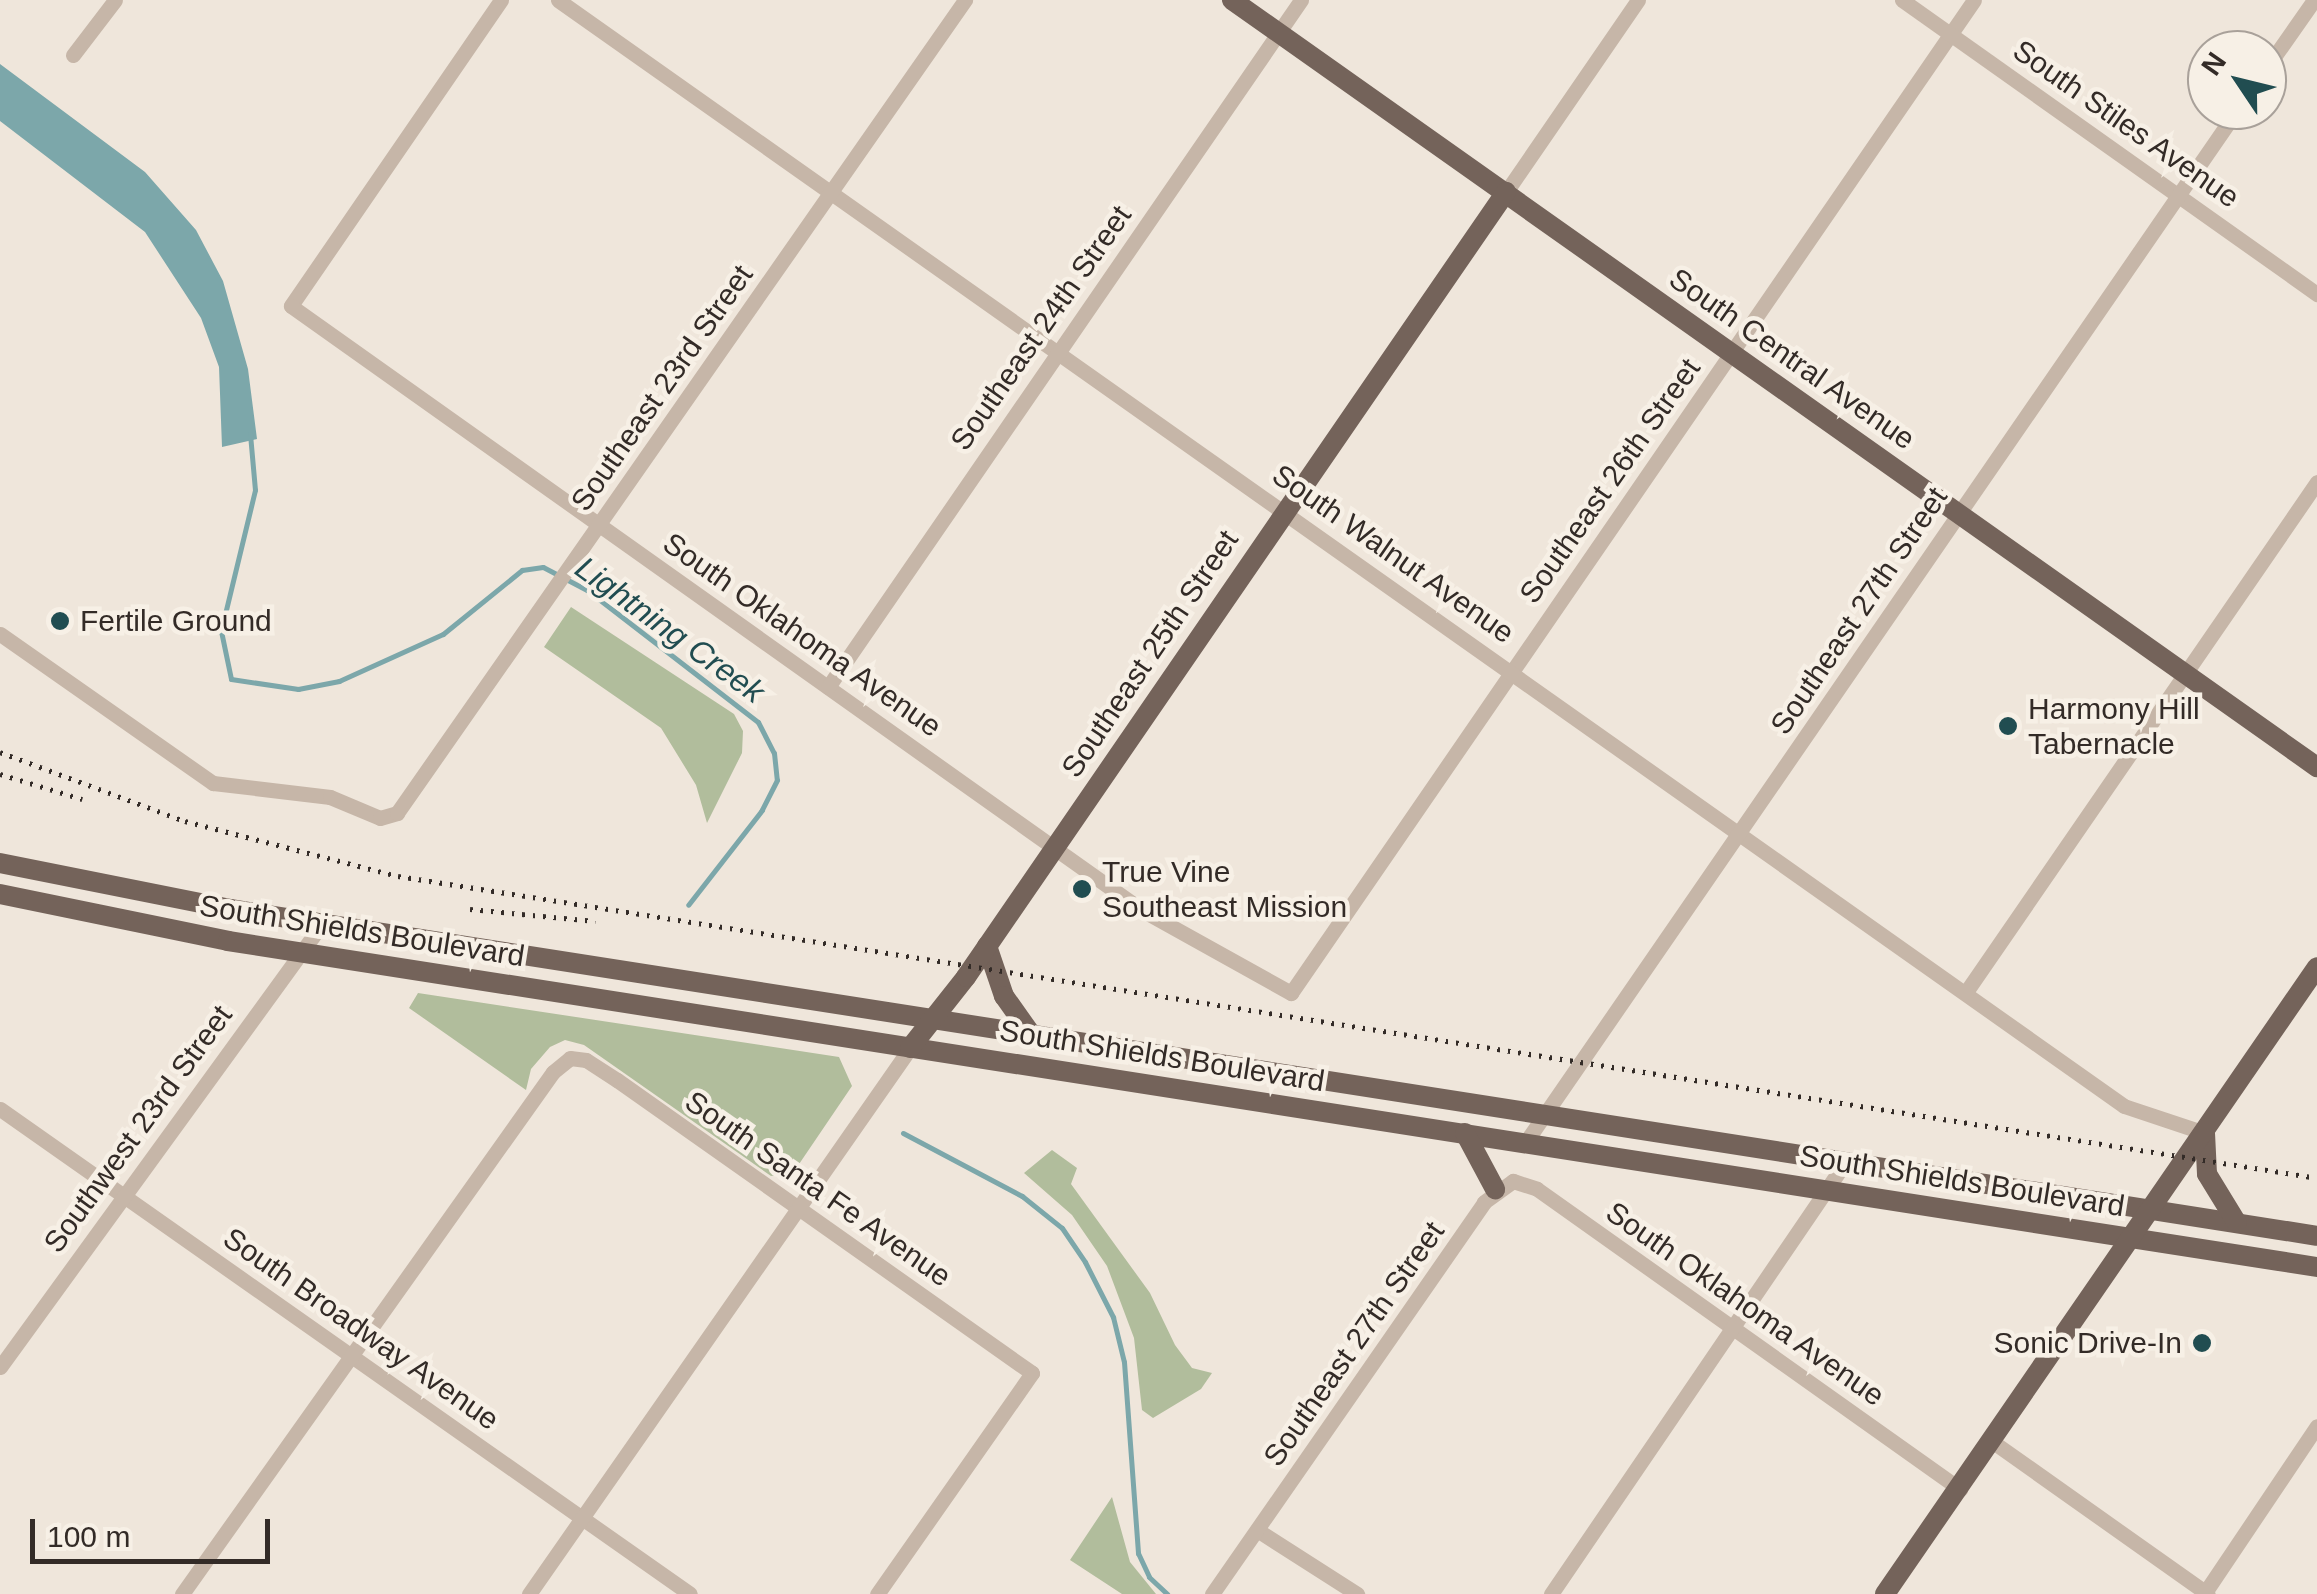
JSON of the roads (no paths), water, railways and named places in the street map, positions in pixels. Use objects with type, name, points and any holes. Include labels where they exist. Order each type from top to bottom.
[{"type":"main road","name":"South Central Avenue","points":[[1232,0],[2317,767]]},
{"type":"main road","name":"Southeast 25th Street","points":[[910,1048],[935,1020],[987,946],[1506,192]]},
{"type":"main road","name":"South Shields Boulevard","points":[[0,863],[322,924],[2317,1236]]},
{"type":"main road","name":"South Shields Boulevard","points":[[0,894],[129,925],[2317,1267]]},
{"type":"main road","points":[[987,946],[1004,996],[1032,1034]]},
{"type":"main road","points":[[1885,1594],[2154,1209],[2317,967]]},
{"type":"main road","points":[[1212,1095],[1216,1063]]},
{"type":"main road","points":[[1465,1133],[1495,1189]]},
{"type":"main road","points":[[2205,1134],[2206,1174],[2238,1223]]},
{"type":"street","points":[[73,55],[115,0]]},
{"type":"street","name":"South Oklahoma Avenue","points":[[501,0],[291,306],[1140,909],[1290,993]]},
{"type":"street","name":"South Walnut Avenue","points":[[558,0],[833,190],[2124,1106],[2205,1134]]},
{"type":"street","name":"Southeast 23rd Street","points":[[0,634],[213,784],[330,798],[380,818],[404,806],[964,0]]},
{"type":"street","name":"Southeast 24th Street","points":[[828,688],[1301,0]]},
{"type":"street","name":"Southeast 25th Street","points":[[1506,192],[1638,0]]},
{"type":"street","name":"South Stiles Avenue","points":[[1902,0],[2317,294]]},
{"type":"street","name":"Southeast 26th Street","points":[[1290,993],[1974,0]]},
{"type":"street","points":[[2287,38],[2314,0]]},
{"type":"street","name":"Southeast 27th Street","points":[[1525,1143],[2223,130]]},
{"type":"street","points":[[1966,992],[2317,482]]},
{"type":"street","name":"Southwest 23rd Street","points":[[0,1368],[121,1195],[322,924]]},
{"type":"street","name":"Southeast 25th Street","points":[[529,1594],[910,1048]]},
{"type":"street","name":"South Santa Fe Avenue","points":[[348,1355],[570,1058],[586,1060],[1032,1373],[877,1594]]},
{"type":"street","name":"South Broadway Avenue","points":[[0,1110],[690,1594]]},
{"type":"street","points":[[1552,1594],[1846,1161]]},
{"type":"street","name":"South Oklahoma Avenue","points":[[1495,1189],[1513,1181],[1530,1184],[1960,1489]]},
{"type":"street","name":"Southeast 27th Street","points":[[1212,1594],[1495,1189]]},
{"type":"street","points":[[182,1594],[348,1355]]},
{"type":"street","points":[[1993,1442],[2206,1593],[2317,1426]]},
{"type":"street","points":[[1257,1530],[1357,1594]]},
{"type":"water","points":[[0,64],[145,172],[196,230],[223,281],[248,369],[257,439],[222,447],[219,367],[201,318],[145,232],[0,121]]},
{"type":"waterway","name":"Lightning Creek","points":[[250,434],[255,490],[221,631],[231,679],[298,689],[339,681],[443,634],[522,570],[543,567],[587,590],[758,722],[774,753],[777,780],[762,810],[688,905]]},
{"type":"waterway","name":"Lightning Creek","points":[[903,1133],[1022,1196],[1062,1228],[1085,1262],[1113,1317],[1124,1362],[1138,1553],[1149,1577],[1167,1594]]},
{"type":"railway","points":[[0,752],[185,821],[398,876],[2317,1178]]},
{"type":"railway","points":[[0,774],[82,799]]},
{"type":"railway","points":[[470,909],[595,921]]},
{"type":"place","name":"Fertile Ground","points":[[60,621]]},
{"type":"place","name":"Harmony Hill Tabernacle","points":[[2008,726]]},
{"type":"place","name":"True Vine Southeast Mission","points":[[1082,889]]},
{"type":"place","name":"Sonic Drive-In","points":[[2202,1343]]}]
